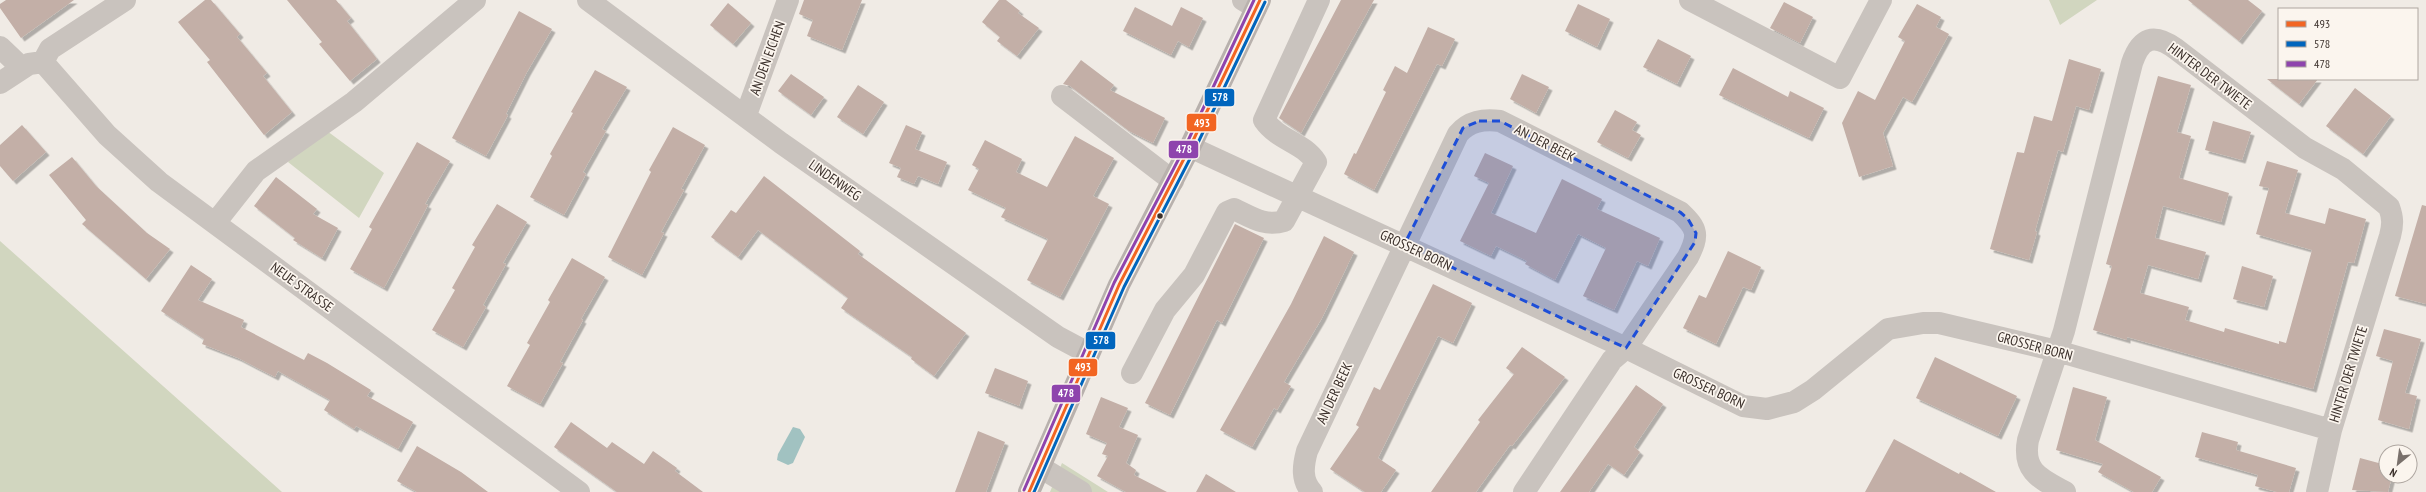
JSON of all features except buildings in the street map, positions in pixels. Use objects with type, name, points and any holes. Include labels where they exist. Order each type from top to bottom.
[{"type":"main road","points":[[1029,492],[1088,352],[1119,285],[1190,147],[1253,3]]},
{"type":"street","points":[[0,83],[29,64],[43,62],[50,49],[125,0]]},
{"type":"street","points":[[220,217],[256,171],[354,102],[475,0]]},
{"type":"street","name":"LINDENWEG","points":[[588,0],[788,147],[1058,337],[1088,352]]},
{"type":"street","name":"AN DEN EICHEN","points":[[746,115],[788,0]]},
{"type":"street","points":[[1132,373],[1165,310],[1194,275],[1227,212],[1234,210],[1260,222],[1272,225],[1284,221],[1316,162],[1310,153],[1272,131],[1264,120],[1320,0]]},
{"type":"street","points":[[1690,0],[1840,78],[1881,0]]},
{"type":"street","name":"HINTER DER TWIETE","points":[[2065,492],[2039,485],[2028,463],[2026,452],[2057,351],[2132,63],[2146,34],[2168,43],[2305,148],[2343,169],[2389,207],[2393,224],[2390,236],[2331,430],[2317,492]]},
{"type":"street","points":[[0,47],[22,68]]},
{"type":"street","name":"NEUE STRASSE","points":[[43,62],[107,135],[159,182],[220,217],[579,492]]},
{"type":"street","points":[[1062,96],[1173,180]]},
{"type":"street","name":"AN DER BEEK","points":[[1312,492],[1306,483],[1303,472],[1307,451],[1404,245],[1458,134],[1471,123],[1488,119],[1500,121],[1680,212],[1693,227],[1695,242],[1688,257],[1626,348],[1612,360],[1524,492]]},
{"type":"street","name":"GROSSER BORN","points":[[1190,147],[1626,348],[1732,402],[1743,406],[1767,409],[1794,402],[1813,390],[1876,337],[1895,327],[1923,323],[1945,324],[2057,351],[2331,430]]},
{"type":"street","points":[[1040,467],[1081,492]]},
{"type":"highlighted area","points":[[1479,121],[1500,121],[1680,212],[1688,219],[1696,233],[1695,242],[1626,348],[1404,245],[1463,128]]},
{"type":"green space","points":[[2049,0],[2097,0],[2060,25]]},
{"type":"green space","points":[[327,131],[384,173],[359,218],[288,162],[294,155]]},
{"type":"green space","points":[[0,241],[282,492],[0,492]]},
{"type":"green space","points":[[1062,463],[1108,492],[1050,492]]},
{"type":"water","points":[[793,427],[800,429],[805,437],[793,463],[788,465],[777,460],[778,454]]},
{"type":"transit line","name":"478","points":[[1024,490],[1114,283],[1186,145],[1254,0]]},
{"type":"transit line","name":"493","points":[[1029,492],[1119,285],[1190,147],[1260,0]]},
{"type":"transit line","name":"578","points":[[1034,492],[1124,287],[1195,149],[1265,2]]}]
